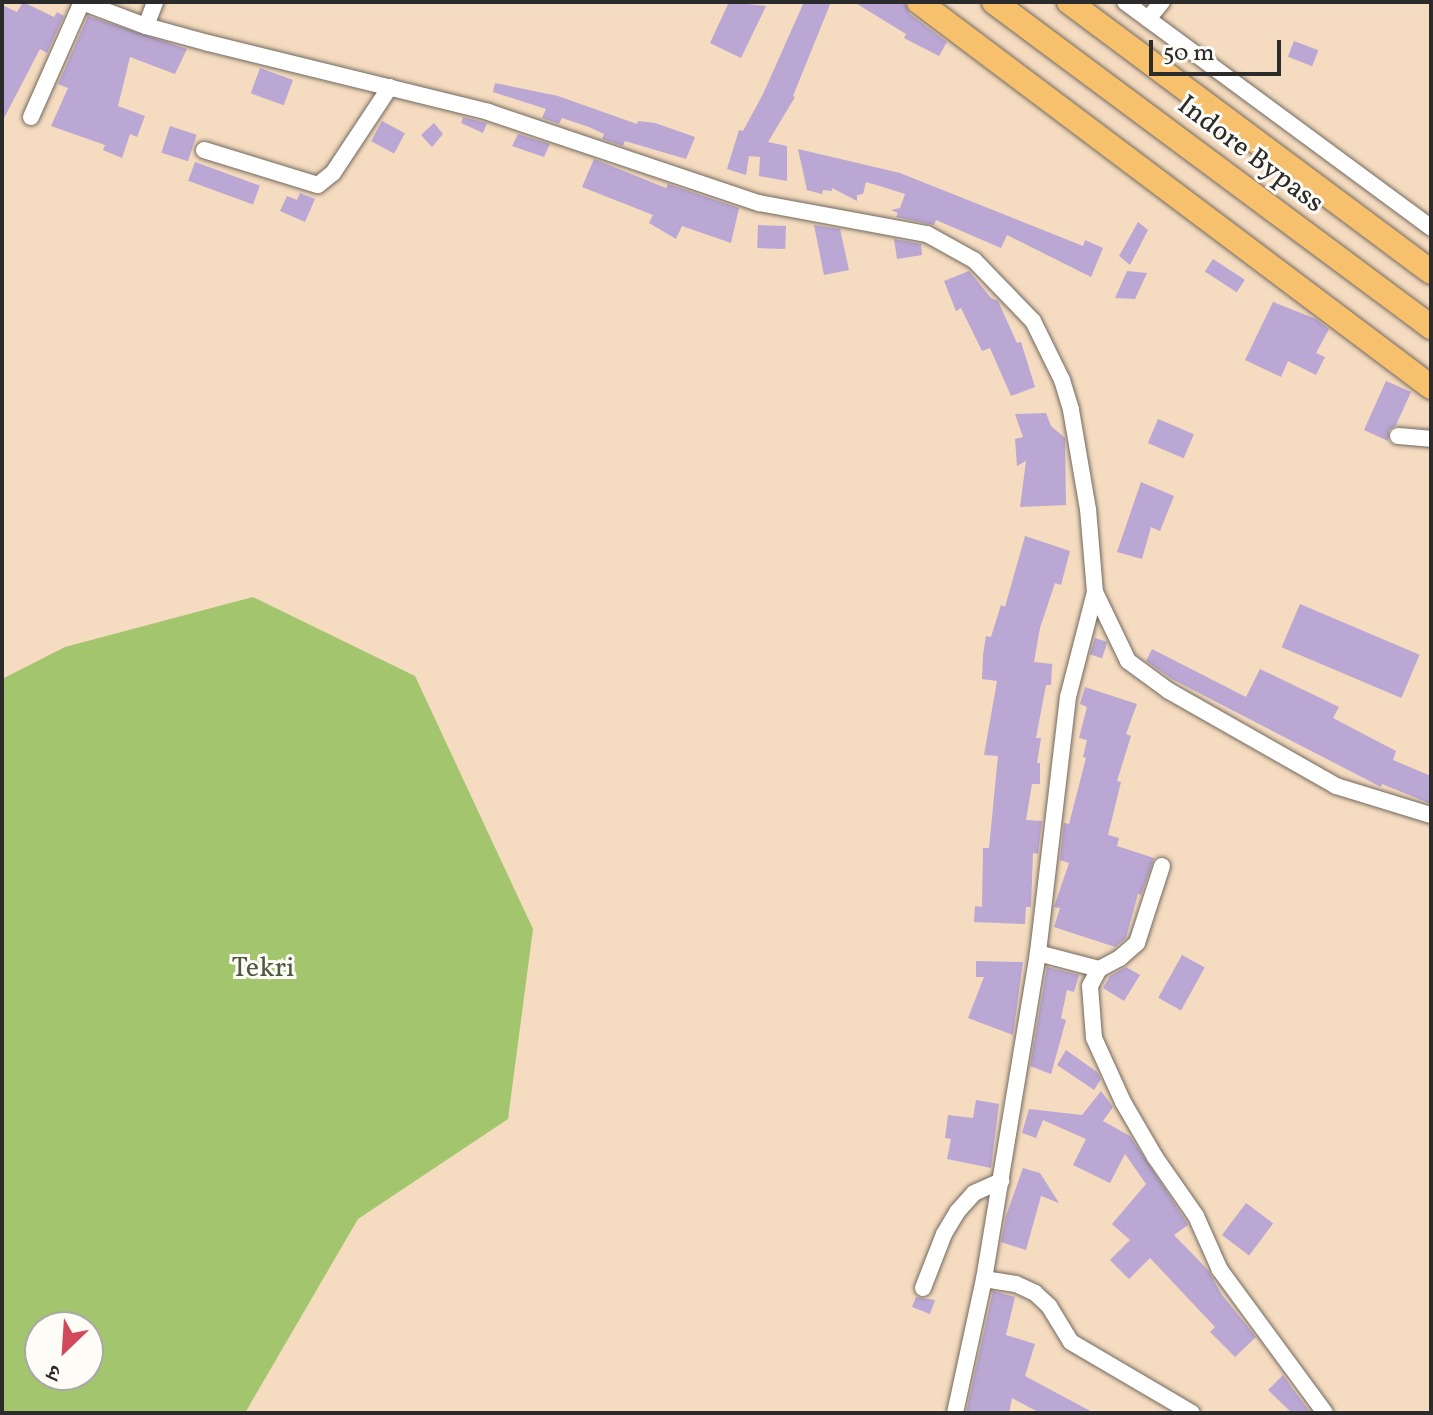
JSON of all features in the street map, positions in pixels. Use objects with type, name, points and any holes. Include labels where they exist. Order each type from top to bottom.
[{"type":"highway","points":[[919,2],[1431,387]]},
{"type":"highway","name":"Indore Bypass","points":[[994,2],[1431,327]]},
{"type":"highway","name":"Indore Bypass","points":[[1069,2],[1431,272]]},
{"type":"street","points":[[31,117],[82,2],[146,26],[488,112],[759,203],[927,234],[974,260],[1033,321],[1062,380],[1088,509],[1095,592],[1068,697],[1038,953],[984,1279],[955,1413]]},
{"type":"street","points":[[146,26],[155,2]]},
{"type":"street","points":[[1125,2],[1431,228]]},
{"type":"street","points":[[1148,19],[1162,2]]},
{"type":"street","points":[[204,150],[318,185],[333,173],[390,87]]},
{"type":"street","points":[[1398,436],[1431,439]]},
{"type":"street","points":[[1095,592],[1128,661],[1169,691],[1336,786],[1431,815]]},
{"type":"street","points":[[1162,866],[1137,943],[1120,958],[1099,969],[1090,986],[1090,1016],[1101,1059],[1155,1157],[1196,1216],[1220,1270],[1325,1413]]},
{"type":"street","points":[[1038,953],[1099,969]]},
{"type":"street","points":[[923,1288],[944,1234],[957,1212],[974,1193],[1001,1181]]},
{"type":"street","points":[[984,1279],[1016,1284],[1035,1293],[1049,1306],[1071,1342],[1192,1413]]},
{"type":"green space","name":"Tekri","points":[[253,597],[415,676],[533,929],[508,1119],[358,1219],[245,1413],[2,1413],[2,679],[65,647]]},
{"type":"building","points":[[23,2],[54,17],[57,12],[64,16],[47,53],[40,49],[2,122],[2,5],[17,12]]},
{"type":"building","points":[[729,2],[766,6],[741,58],[710,43]]},
{"type":"building","points":[[804,2],[831,2],[795,97],[768,142],[787,146],[787,181],[759,176],[760,157],[749,156],[746,175],[727,169],[739,130],[743,131],[763,94]]},
{"type":"building","points":[[854,2],[904,2],[910,14],[947,42],[939,56],[904,38],[906,34]]},
{"type":"building","points":[[88,16],[187,49],[175,74],[130,57],[118,106],[145,116],[137,137],[130,134],[122,158],[103,150],[105,145],[51,126],[68,88],[58,84]]},
{"type":"building","points":[[1294,41],[1318,50],[1312,66],[1288,57]]},
{"type":"building","points":[[260,68],[293,80],[284,105],[251,93]]},
{"type":"building","points":[[495,83],[558,96],[637,124],[638,121],[655,123],[695,137],[686,159],[625,141],[623,146],[602,139],[604,134],[589,127],[562,118],[559,124],[542,118],[546,109],[493,92]]},
{"type":"building","points":[[463,117],[487,123],[483,133],[461,123]]},
{"type":"building","points":[[382,121],[405,133],[394,154],[371,141]]},
{"type":"building","points":[[434,123],[443,134],[432,147],[421,135]]},
{"type":"building","points":[[170,126],[197,135],[188,161],[161,153]]},
{"type":"building","points":[[518,134],[550,144],[544,157],[512,146]]},
{"type":"building","points":[[798,149],[900,173],[1083,246],[1085,240],[1103,248],[1091,277],[1007,235],[1001,248],[936,220],[934,225],[896,217],[898,213],[891,210],[900,208],[905,194],[883,187],[866,182],[863,194],[857,195],[857,201],[832,188],[832,191],[823,190],[822,194],[807,190]]},
{"type":"building","points":[[594,159],[666,188],[668,184],[739,208],[731,243],[682,226],[676,239],[649,223],[653,215],[582,187]]},
{"type":"building","points":[[195,162],[260,186],[253,204],[188,181]]},
{"type":"building","points":[[300,193],[315,199],[305,222],[280,211],[287,196],[297,200]]},
{"type":"building","points":[[1138,222],[1148,230],[1130,265],[1119,256]]},
{"type":"building","points":[[758,225],[786,226],[785,249],[757,248]]},
{"type":"building","points":[[814,225],[840,229],[849,270],[824,275]]},
{"type":"building","points":[[894,239],[921,244],[922,255],[897,259]]},
{"type":"building","points":[[1213,259],[1245,280],[1237,292],[1205,272]]},
{"type":"building","points":[[969,271],[991,298],[998,301],[1017,343],[1021,342],[1035,387],[1011,396],[990,348],[982,351],[961,308],[956,311],[944,281]]},
{"type":"building","points":[[1127,271],[1147,273],[1135,299],[1115,298]]},
{"type":"building","points":[[1273,302],[1316,319],[1329,329],[1316,353],[1325,357],[1316,375],[1288,361],[1281,377],[1245,360]]},
{"type":"building","points":[[1386,381],[1411,392],[1396,425],[1389,430],[1388,441],[1364,430]]},
{"type":"building","points":[[1046,413],[1051,426],[1065,438],[1066,505],[1020,507],[1026,461],[1017,466],[1015,439],[1023,437],[1015,414]]},
{"type":"building","points":[[1158,419],[1194,434],[1184,458],[1148,443]]},
{"type":"building","points":[[1141,482],[1174,496],[1160,531],[1151,527],[1142,559],[1117,552]]},
{"type":"building","points":[[1025,536],[1070,551],[1061,585],[1055,583],[1040,628],[1034,662],[1052,664],[1051,685],[1046,685],[1036,738],[1041,738],[1037,763],[1040,763],[1040,784],[1032,784],[1026,820],[1042,821],[1038,854],[1033,853],[1031,907],[1026,907],[1025,924],[974,922],[975,906],[982,907],[983,848],[989,848],[998,756],[984,755],[997,681],[982,679],[983,655],[986,636],[991,637],[1001,605],[1005,607]]},
{"type":"building","points":[[1300,604],[1420,655],[1401,698],[1282,647]]},
{"type":"building","points":[[1095,638],[1107,642],[1102,658],[1090,654]]},
{"type":"building","points":[[1152,649],[1246,697],[1260,669],[1339,707],[1333,718],[1396,751],[1393,760],[1431,776],[1431,804],[1382,784],[1381,787],[1172,679],[1146,661]]},
{"type":"building","points":[[1085,687],[1137,704],[1126,734],[1131,736],[1117,781],[1121,782],[1108,835],[1119,838],[1117,846],[1154,858],[1141,895],[1138,894],[1126,938],[1115,947],[1054,927],[1060,908],[1054,907],[1069,863],[1060,860],[1064,823],[1069,824],[1086,758],[1083,757],[1087,740],[1079,738],[1087,707],[1080,704]]},
{"type":"building","points":[[1182,955],[1205,968],[1181,1010],[1158,998]]},
{"type":"building","points":[[976,961],[1023,962],[1013,1035],[968,1018],[984,977],[976,977]]},
{"type":"building","points":[[1047,967],[1079,975],[1074,992],[1067,990],[1061,1018],[1066,1020],[1051,1074],[1030,1066]]},
{"type":"building","points":[[1126,967],[1140,975],[1124,1001],[1103,988],[1110,976]]},
{"type":"building","points":[[1066,1050],[1097,1072],[1101,1079],[1094,1090],[1057,1065]]},
{"type":"building","points":[[1101,1091],[1113,1107],[1103,1121],[1130,1136],[1186,1221],[1188,1225],[1174,1235],[1208,1270],[1222,1295],[1256,1337],[1235,1357],[1210,1332],[1215,1327],[1150,1258],[1129,1279],[1110,1260],[1130,1240],[1112,1224],[1146,1184],[1125,1154],[1110,1183],[1073,1165],[1086,1139],[1043,1120],[1036,1138],[1022,1133],[1029,1109],[1082,1115]]},
{"type":"building","points":[[976,1100],[999,1104],[991,1168],[947,1159],[951,1139],[945,1138],[948,1115],[973,1118]]},
{"type":"building","points":[[1023,1168],[1040,1173],[1059,1203],[1041,1196],[1026,1250],[1001,1242],[1006,1216]]},
{"type":"building","points":[[1246,1203],[1273,1223],[1249,1255],[1222,1235]]},
{"type":"building","points":[[993,1291],[1015,1297],[1006,1335],[1035,1344],[1025,1376],[1094,1413],[1040,1413],[1012,1398],[1009,1413],[966,1413]]},
{"type":"building","points":[[916,1297],[935,1300],[930,1314],[912,1307]]},
{"type":"building","points":[[1283,1375],[1311,1413],[1292,1413],[1268,1390]]}]
